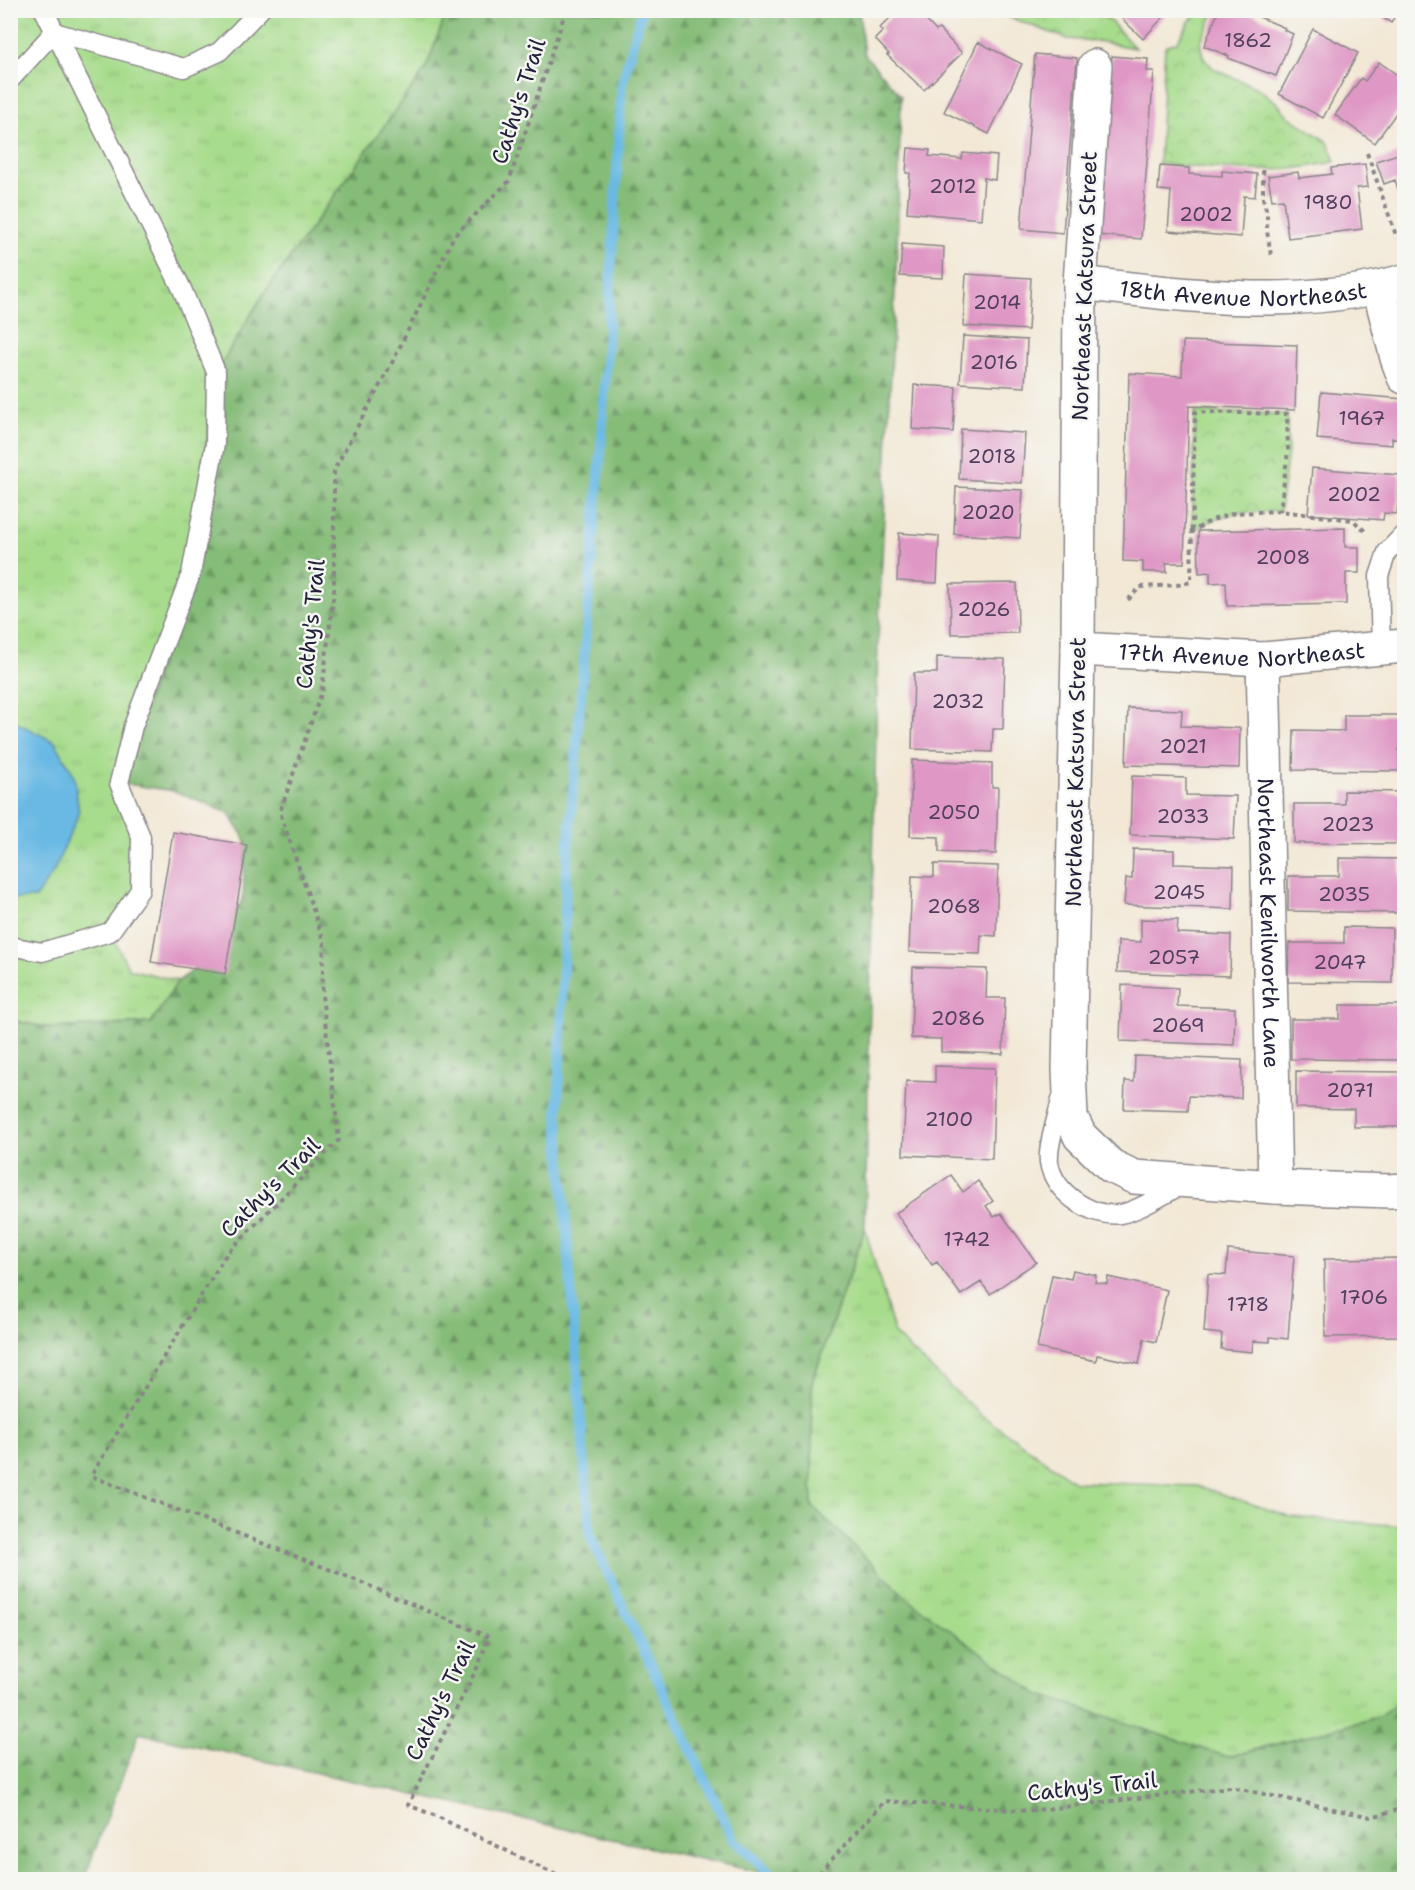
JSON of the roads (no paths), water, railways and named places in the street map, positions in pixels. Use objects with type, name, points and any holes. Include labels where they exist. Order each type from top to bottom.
[{"type":"street","name":"Northeast Katsura Street","points":[[1095,66],[1080,283],[1078,649],[1069,1069],[1071,1117],[1080,1136],[1094,1151],[1111,1166],[1134,1177],[1275,1186],[1404,1190]]},
{"type":"street","name":"18th Avenue Northeast","points":[[1080,283],[1159,293],[1259,299],[1337,294],[1392,285]]},
{"type":"street","points":[[1392,285],[1397,358],[1404,377]]},
{"type":"street","name":"17th Avenue Northeast","points":[[1078,649],[1263,659],[1393,647]]},
{"type":"street","name":"Northeast Kenilworth Lane","points":[[1263,659],[1275,1186]]},
{"type":"lane","points":[[10,946],[42,952],[110,932],[140,890],[141,837],[119,783],[133,726],[191,574],[215,444],[216,372],[182,288],[44,10]]},
{"type":"lane","points":[[54,32],[184,68],[219,52],[260,10]]},
{"type":"lane","points":[[10,80],[54,32]]},
{"type":"lane","points":[[1393,647],[1379,576],[1387,552],[1404,534]]},
{"type":"lane","points":[[1069,1069],[1049,1161],[1054,1180],[1071,1199],[1095,1211],[1120,1214],[1144,1205],[1190,1181]]},
{"type":"water","points":[[11,720],[55,742],[74,775],[79,813],[54,871],[35,898],[11,899]]},
{"type":"waterway","points":[[642,10],[622,83],[601,449],[566,879],[558,1114],[590,1536],[733,1839],[778,1880]]}]
